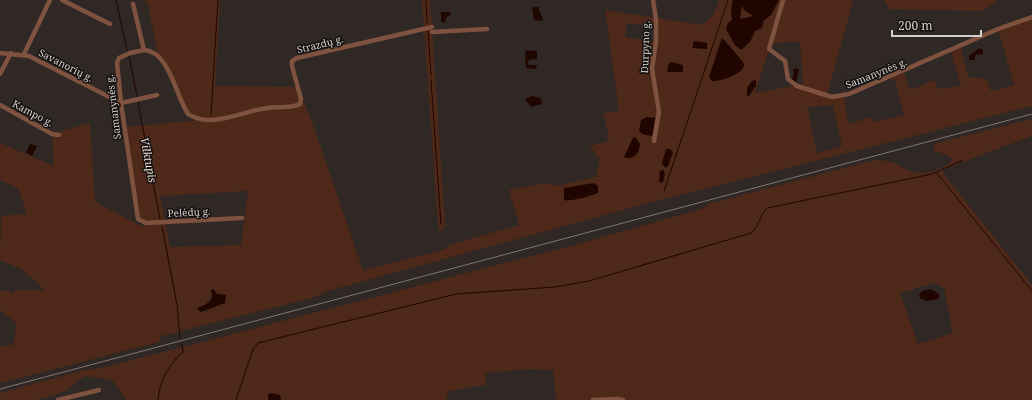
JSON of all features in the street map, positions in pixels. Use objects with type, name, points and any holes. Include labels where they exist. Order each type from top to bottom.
[{"type":"street","points":[[24,54],[50,0]]},
{"type":"street","points":[[62,0],[110,24]]},
{"type":"street","name":"Durpyno g.","points":[[653,0],[656,19],[656,42],[652,69],[659,112],[654,141]]},
{"type":"street","name":"Samanynės g.","points":[[783,0],[769,49],[785,61],[786,74],[791,83],[796,86],[832,97],[852,93],[998,29],[1032,17]]},
{"type":"street","points":[[133,4],[144,50]]},
{"type":"street","name":"Strazdų g.","points":[[144,50],[158,54],[164,63],[184,108],[194,118],[216,119],[266,108],[296,106],[300,104],[302,99],[292,66],[292,61],[297,58],[432,30],[487,29]]},
{"type":"street","name":"Samanynės g.","points":[[138,219],[120,103],[118,63],[120,58],[130,53],[144,50]]},
{"type":"street","name":"Savanorių g.","points":[[0,53],[24,54],[120,103]]},
{"type":"street","points":[[0,74],[10,53]]},
{"type":"street","points":[[120,103],[157,95]]},
{"type":"street","name":"Kampo g.","points":[[0,105],[52,134],[59,135]]},
{"type":"street","name":"Pelėdų g.","points":[[138,219],[146,224],[242,218]]},
{"type":"street","points":[[58,400],[99,390]]},
{"type":"street","points":[[593,400],[623,400]]},
{"type":"shaded area","points":[[145,0],[220,0],[215,86],[298,87],[311,119],[363,270],[446,249],[449,245],[519,225],[509,190],[546,183],[557,186],[596,177],[600,159],[589,146],[606,142],[609,137],[603,114],[619,110],[605,10],[703,25],[714,14],[719,0],[733,0],[732,20],[726,29],[735,45],[744,49],[755,31],[763,26],[779,0],[853,0],[827,96],[844,96],[848,124],[872,117],[873,122],[904,115],[895,81],[889,79],[904,73],[910,90],[935,80],[938,89],[961,86],[951,52],[961,48],[968,77],[987,79],[991,91],[1014,85],[999,31],[1032,18],[1032,106],[641,205],[331,290],[312,298],[161,336],[159,342],[0,383],[0,346],[12,345],[15,336],[16,323],[0,310],[0,291],[8,291],[13,294],[15,290],[45,290],[23,270],[0,260],[1,216],[27,214],[18,188],[0,180],[0,143],[54,166],[52,134],[90,123],[95,202],[143,227],[145,224],[140,221],[125,127],[201,120],[188,114],[164,63],[158,54],[148,5]],"holes":[[[627,23],[655,27],[655,42],[625,37]],[[721,39],[724,39],[744,64],[728,78],[712,81],[709,77]],[[800,42],[803,84],[755,93],[771,43]],[[833,105],[842,146],[817,153],[807,107]],[[248,191],[241,245],[170,247],[160,196]],[[214,290],[217,294],[226,295],[224,303],[202,313],[203,307],[212,296],[210,291]]]},
{"type":"shaded area","points":[[422,0],[430,0],[445,224],[444,230],[440,231],[438,224]]},
{"type":"shaded area","points":[[733,0],[779,0],[771,15],[763,21],[762,28],[755,31],[750,42],[741,50],[735,45],[726,29],[728,23],[732,20],[731,9]],"holes":[[[742,5],[744,10],[753,16],[741,19]]]},
{"type":"shaded area","points":[[884,0],[997,0],[996,3],[981,11],[889,9]]},
{"type":"shaded area","points":[[742,5],[744,9],[753,16],[741,19]]},
{"type":"shaded area","points":[[534,7],[538,7],[543,19],[541,21],[534,20],[532,9]]},
{"type":"shaded area","points":[[441,12],[450,12],[451,14],[446,18],[445,23],[441,22]]},
{"type":"shaded area","points":[[722,38],[744,64],[740,71],[731,77],[712,81],[709,77]]},
{"type":"shaded area","points":[[694,41],[707,43],[707,49],[692,48]]},
{"type":"shaded area","points":[[979,48],[983,50],[983,54],[976,54],[974,60],[969,60],[969,56]]},
{"type":"shaded area","points":[[527,50],[537,51],[537,59],[529,60],[528,63],[529,65],[537,65],[536,69],[526,68],[525,53]]},
{"type":"shaded area","points":[[671,62],[683,65],[683,72],[667,72],[668,65]]},
{"type":"shaded area","points":[[795,68],[799,70],[796,83],[791,79],[794,76],[793,70]]},
{"type":"shaded area","points":[[756,80],[756,86],[747,97],[747,88],[752,81]]},
{"type":"shaded area","points":[[532,96],[541,98],[542,104],[531,107],[525,99]]},
{"type":"shaded area","points":[[647,117],[655,118],[653,134],[651,136],[642,134],[639,131],[641,120]]},
{"type":"shaded area","points":[[1032,119],[1032,136],[944,169],[943,173],[1032,285],[1032,400],[556,400],[553,370],[529,369],[486,373],[485,385],[449,391],[446,400],[281,400],[280,395],[270,393],[268,395],[268,400],[126,400],[112,380],[86,376],[81,378],[66,391],[37,400],[0,400],[0,393],[567,247],[702,209],[708,204],[875,160],[893,163],[912,172],[920,173],[939,169],[952,160],[951,157],[933,150],[934,144]],"holes":[[[934,283],[944,288],[953,333],[918,344],[900,293]]]},
{"type":"shaded area","points":[[635,137],[640,144],[639,150],[632,158],[626,158],[624,157],[633,138]]},
{"type":"shaded area","points":[[30,144],[37,146],[32,156],[26,152]]},
{"type":"shaded area","points":[[666,149],[670,149],[673,152],[668,166],[665,168],[662,163]]},
{"type":"shaded area","points":[[663,170],[665,173],[663,182],[661,183],[659,181],[660,171]]},
{"type":"shaded area","points":[[594,183],[598,186],[598,193],[591,196],[564,200],[564,188]]},
{"type":"shaded area","points":[[211,289],[213,289],[217,294],[226,295],[225,303],[200,312],[197,308],[207,304],[212,298]]},
{"type":"shaded area","points":[[931,289],[939,294],[939,299],[927,301],[920,298],[919,295],[922,291]]},
{"type":"shaded area","points":[[270,393],[280,395],[281,400],[268,400],[268,395]]},
{"type":"waterway","name":"Vilktupis","points":[[116,0],[127,50]]},
{"type":"waterway","points":[[211,114],[218,0]]},
{"type":"waterway","points":[[426,0],[427,23]]},
{"type":"waterway","points":[[664,191],[728,0]]},
{"type":"waterway","points":[[428,31],[431,75]]},
{"type":"waterway","name":"Vilktupis","points":[[129,56],[137,96]]},
{"type":"waterway","points":[[431,80],[441,224]]},
{"type":"waterway","name":"Vilktupis","points":[[138,102],[160,219]]},
{"type":"waterway","points":[[236,400],[253,349],[258,343],[456,294],[555,287],[589,281],[751,233],[767,208],[932,174],[963,160]]},
{"type":"waterway","points":[[936,172],[1032,291]]},
{"type":"waterway","name":"Vilktupis","points":[[162,226],[177,305],[180,338]]},
{"type":"waterway","name":"Vilktupis","points":[[158,400],[166,373],[173,362],[183,352],[182,344]]},
{"type":"railway","points":[[0,389],[1032,114]]}]
